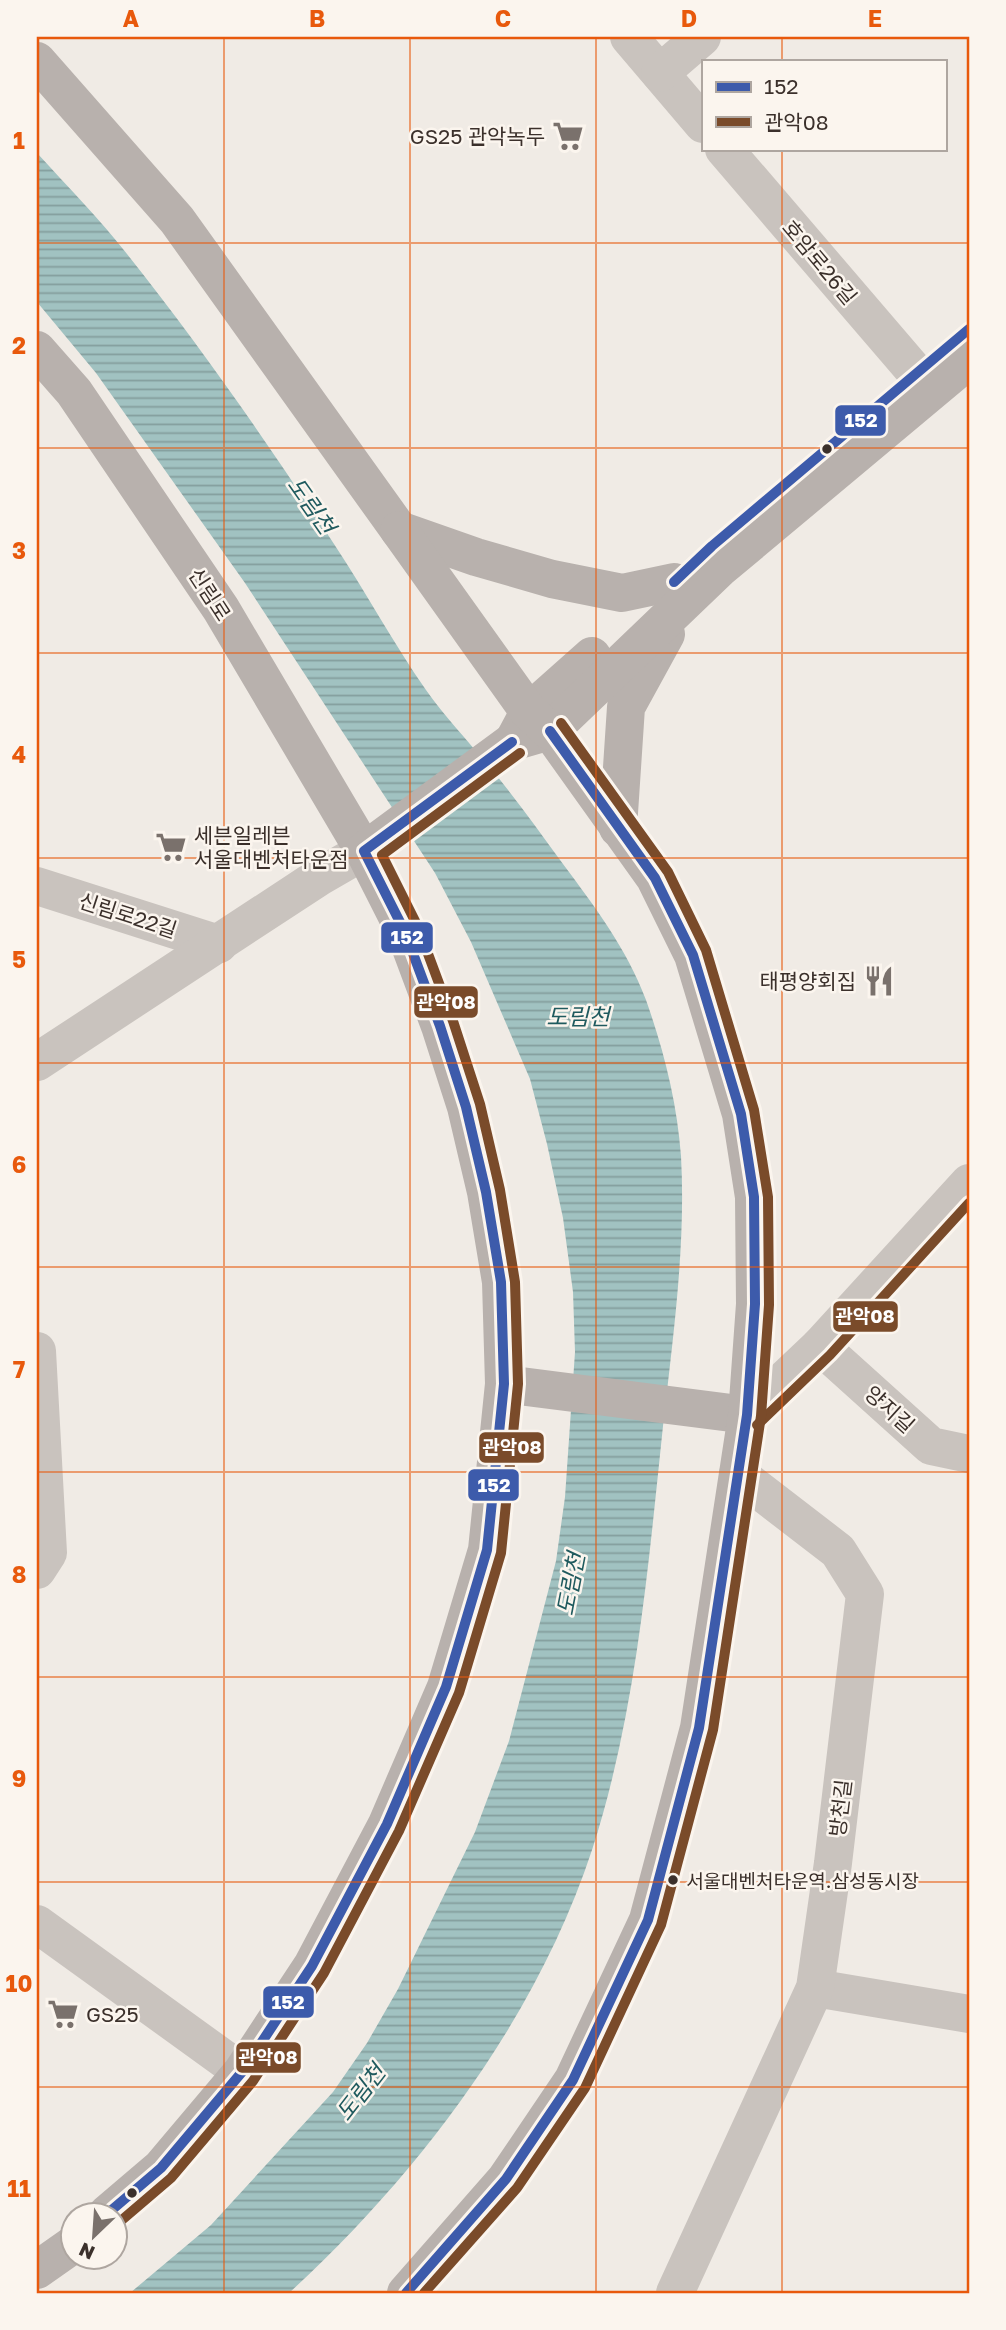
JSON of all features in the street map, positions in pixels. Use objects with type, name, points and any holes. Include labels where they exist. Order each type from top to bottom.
[{"type":"main road","points":[[37,61],[177,220],[400,530],[522,735],[618,828],[655,878],[693,955],[741,1114],[754,1197],[755,1304],[747,1415],[699,1728],[648,1920],[573,2080],[506,2179],[406,2293]]},
{"type":"main road","points":[[618,828],[626,707],[680,591],[712,546],[969,329]]},
{"type":"main road","name":"신림로","points":[[37,350],[74,392],[221,609],[372,845],[440,1026],[466,1107],[486,1192],[501,1282],[504,1384],[487,1550],[446,1687],[387,1824],[312,1966],[242,2072],[161,2168],[123,2200]]},
{"type":"main road","points":[[372,845],[522,735],[680,591],[969,359]]},
{"type":"main road","points":[[400,530],[476,557],[539,575],[622,593],[680,591]]},
{"type":"main road","points":[[504,1384],[747,1415]]},
{"type":"main road","points":[[37,2270],[60,2254]]},
{"type":"street","points":[[629,37],[702,123]]},
{"type":"street","points":[[660,73],[702,37]]},
{"type":"street","name":"호암로26길","points":[[725,150],[917,374]]},
{"type":"street","points":[[37,1062],[372,845]]},
{"type":"street","name":"신림로22길","points":[[37,886],[219,944]]},
{"type":"street","points":[[747,1415],[820,1346],[969,1183]]},
{"type":"street","name":"양지길","points":[[820,1346],[931,1447],[969,1454]]},
{"type":"street","points":[[37,1351],[48,1553],[37,1570]]},
{"type":"street","name":"방천길","points":[[675,2293],[815,1988],[834,1863],[865,1594],[838,1551],[738,1474]]},
{"type":"street","points":[[37,1924],[242,2072]]},
{"type":"street","points":[[815,1988],[969,2014]]},
{"type":"water","name":"도림천","points":[[37,153],[116,241],[181,325],[234,397],[346,562],[426,690],[508,790],[609,929],[630,963],[653,1019],[669,1077],[679,1136],[682,1223],[678,1291],[646,1587],[620,1746],[592,1850],[540,1973],[506,2033],[468,2090],[383,2198],[289,2293],[130,2293],[211,2225],[333,2092],[367,2043],[398,1989],[475,1832],[509,1741],[556,1561],[565,1497],[575,1352],[573,1292],[563,1218],[530,1079],[471,942],[435,873],[245,583],[96,373],[37,302]]},
{"type":"transit line","name":"152","points":[[674,582],[712,546],[969,329]]},
{"type":"transit line","name":"관악08","points":[[424,2293],[517,2188],[585,2088],[661,1925],[713,1730],[761,1416],[769,1305],[768,1197],[754,1110],[706,950],[668,872],[561,723]]},
{"type":"transit line","name":"152","points":[[406,2293],[506,2179],[573,2080],[648,1920],[699,1728],[747,1415],[755,1304],[754,1197],[741,1114],[693,955],[655,878],[550,731]]},
{"type":"transit line","name":"152","points":[[123,2200],[161,2168],[242,2072],[312,1966],[387,1824],[446,1687],[487,1550],[504,1384],[501,1282],[486,1192],[466,1107],[440,1026],[405,932],[364,851],[512,742]]},
{"type":"transit line","name":"관악08","points":[[130,2213],[171,2178],[253,2081],[324,1973],[399,1831],[459,1693],[501,1553],[518,1384],[515,1282],[500,1190],[480,1104],[453,1021],[418,927],[382,855],[520,753]]},
{"type":"transit line","name":"관악08","points":[[757,1425],[830,1355],[969,1203]]},
{"type":"place","name":"GS25 관악녹두","points":[[568,136]]},
{"type":"place","name":"세븐일레븐 서울대벤처타운점","points":[[171,847]]},
{"type":"place","name":"태평양회집","points":[[879,981]]},
{"type":"place","name":"서울대벤처타운역.삼성동시장","points":[[673,1880]]},
{"type":"place","name":"GS25","points":[[63,2014]]}]
